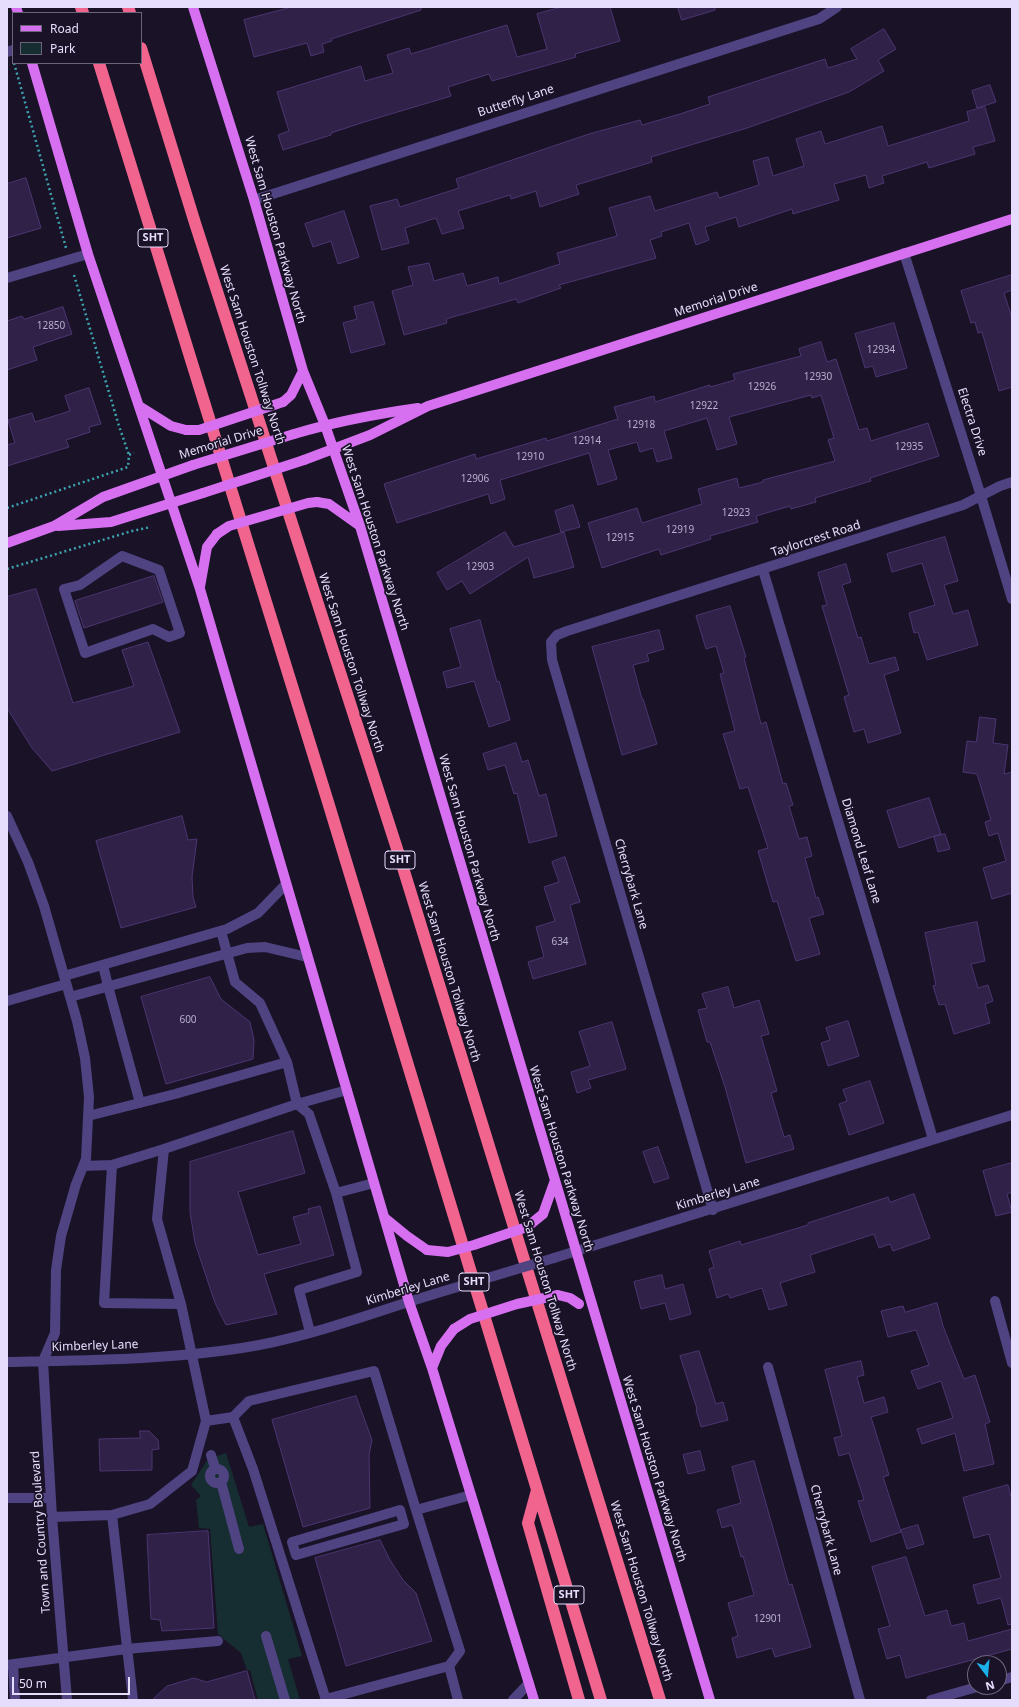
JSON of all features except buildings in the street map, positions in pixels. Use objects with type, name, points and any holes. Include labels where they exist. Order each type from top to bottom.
[{"type":"highway","name":"West Sam Houston Tollway North","points":[[142,51],[195,223],[402,865],[661,1700]]},
{"type":"highway","name":"SHT","points":[[99,64],[328,802],[601,1700]]},
{"type":"highway","points":[[537,1490],[528,1522],[579,1700]]},
{"type":"main road","name":"West Sam Houston Parkway North","points":[[193,7],[254,200],[303,371],[325,425],[360,526],[554,1183],[710,1700]]},
{"type":"main road","points":[[32,64],[88,254],[200,589],[409,1302],[432,1368],[534,1700]]},
{"type":"main road","name":"Memorial Drive","points":[[54,526],[111,522],[172,503],[333,450],[370,435],[428,406],[1012,219]]},
{"type":"main road","points":[[139,406],[171,426],[186,430],[199,430],[283,402],[291,395],[303,371]]},
{"type":"main road","name":"Memorial Drive","points":[[7,543],[54,526],[103,497],[193,465],[325,425],[375,414],[428,406]]},
{"type":"main road","points":[[200,589],[207,547],[217,534],[229,526],[308,502],[317,502],[329,504],[360,526]]},
{"type":"main road","points":[[385,1218],[427,1250],[448,1252],[527,1227],[543,1214],[554,1183]]},
{"type":"main road","points":[[432,1368],[441,1346],[454,1329],[470,1319],[517,1304],[558,1295],[570,1298],[579,1304],[597,1324]]},
{"type":"street","name":"Butterfly Lane","points":[[254,200],[819,19],[838,7]]},
{"type":"street","name":"Electra Drive","points":[[904,253],[1012,599]]},
{"type":"street","points":[[7,278],[88,254]]},
{"type":"street","name":"Taylorcrest Road","points":[[625,613],[963,505],[1012,482]]},
{"type":"street","points":[[122,556],[145,564],[160,570],[180,633],[169,637],[153,630],[85,653],[64,589],[80,585],[122,556]]},
{"type":"street","name":"Diamond Leaf Lane","points":[[763,570],[934,1139]]},
{"type":"street","name":"Cherrybark Lane","points":[[625,613],[557,635],[551,642],[550,652],[713,1210]]},
{"type":"street","points":[[7,816],[28,862],[44,906],[70,997],[85,1058],[89,1097],[86,1159],[61,1236],[56,1270],[55,1334],[43,1361]]},
{"type":"street","points":[[7,1001],[103,965],[221,931],[258,913],[286,884]]},
{"type":"street","points":[[221,931],[235,982],[260,1003],[287,1062],[297,1104],[309,1114],[336,1193],[357,1272],[299,1290],[310,1332]]},
{"type":"street","points":[[70,997],[227,952],[247,948],[265,948],[308,957]]},
{"type":"street","points":[[103,965],[140,1103]]},
{"type":"street","points":[[88,1116],[287,1062]]},
{"type":"street","points":[[83,1166],[112,1165],[297,1104],[347,1090]]},
{"type":"street","name":"Kimberley Lane","points":[[7,1362],[152,1357],[243,1348],[310,1332],[713,1210],[1012,1115]]},
{"type":"street","points":[[52,1517],[112,1516],[150,1504],[192,1471],[206,1421],[181,1304],[157,1218],[164,1149]]},
{"type":"street","points":[[112,1165],[104,1303],[181,1304]]},
{"type":"street","points":[[336,1193],[374,1183]]},
{"type":"street","points":[[995,1301],[1012,1363]]},
{"type":"street","name":"Town and Country Boulevard","points":[[43,1361],[52,1517],[67,1700]]},
{"type":"street","name":"Cherrybark Lane","points":[[768,1367],[860,1700]]},
{"type":"street","points":[[206,1421],[233,1417],[249,1400],[374,1371],[460,1651],[449,1666],[326,1700],[256,1476],[233,1417]]},
{"type":"street","points":[[211,1455],[215,1468],[211,1471],[210,1479],[214,1482],[221,1482],[239,1548]]},
{"type":"street","points":[[416,1510],[471,1495]]},
{"type":"street","points":[[7,1498],[51,1498]]},
{"type":"street","points":[[400,1510],[404,1524],[296,1555],[292,1542],[385,1514],[400,1510]]},
{"type":"street","points":[[385,1514],[389,1528]]},
{"type":"street","points":[[112,1516],[126,1649],[134,1700]]},
{"type":"street","points":[[370,1518],[374,1533]]},
{"type":"street","points":[[350,1524],[354,1538]]},
{"type":"street","points":[[332,1530],[336,1544]]},
{"type":"street","points":[[312,1536],[316,1549]]},
{"type":"street","points":[[266,1636],[285,1700]]},
{"type":"street","points":[[15,1700],[10,1665],[126,1649],[218,1641]]},
{"type":"street","points":[[449,1666],[458,1700]]},
{"type":"street","points":[[513,1700],[528,1683]]},
{"type":"street","points":[[931,1700],[967,1690]]},
{"type":"path","points":[[14,64],[66,248]]},
{"type":"path","points":[[7,508],[128,467],[130,455],[119,426],[74,275]]},
{"type":"path","points":[[130,455],[134,453]]},
{"type":"path","points":[[7,570],[132,531],[151,527]]},
{"type":"green space","points":[[226,1453],[249,1527],[263,1524],[302,1656],[288,1659],[300,1700],[258,1700],[250,1670],[247,1670],[241,1653],[218,1634],[210,1529],[199,1528],[196,1500],[201,1496],[191,1485],[208,1459]]}]
